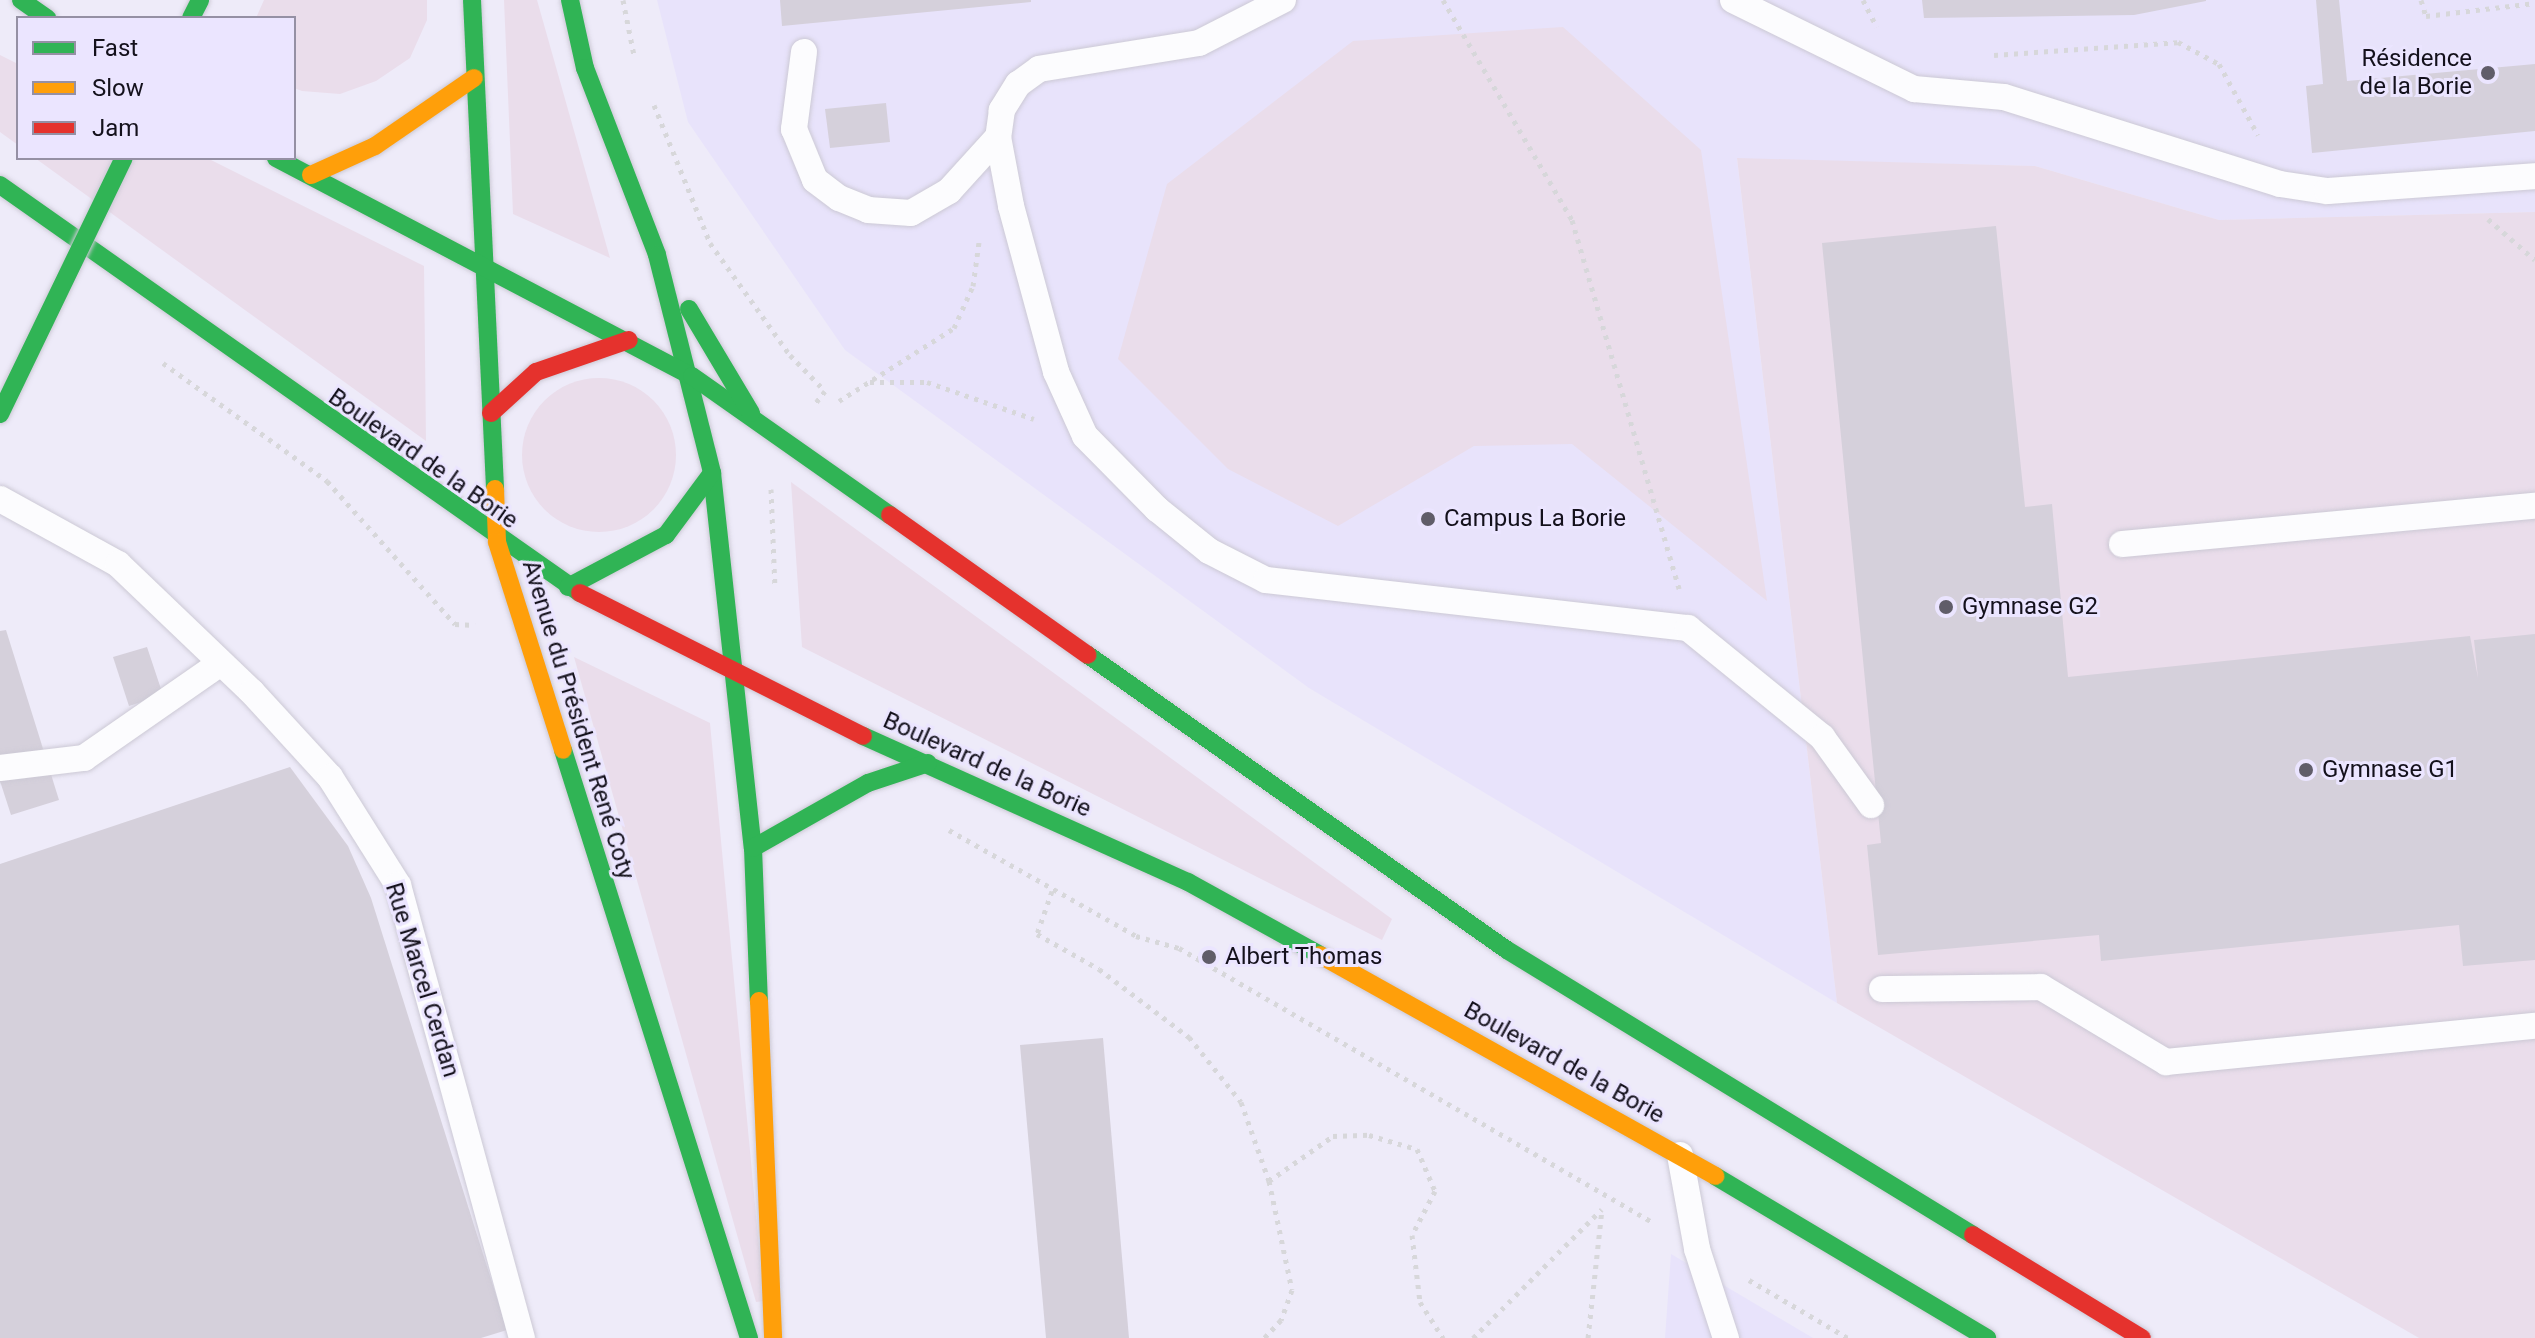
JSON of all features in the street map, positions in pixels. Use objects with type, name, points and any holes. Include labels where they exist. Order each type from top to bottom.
[{"type":"main road","points":[[21,0],[44,16]]},
{"type":"main road","name":"Avenue du Président René Coty","points":[[472,0],[497,542],[749,1338]]},
{"type":"main road","points":[[570,0],[585,68],[657,255],[692,376],[712,473],[740,676],[753,848],[773,1338]]},
{"type":"main road","points":[[311,175],[375,146],[474,78]]},
{"type":"main road","points":[[0,414],[123,160]]},
{"type":"main road","points":[[280,160],[629,340],[751,413],[785,441],[1507,950],[2142,1338]]},
{"type":"main road","name":"Boulevard de la Borie","points":[[0,185],[497,542],[568,587],[740,676],[1188,882],[1680,1155],[1987,1338]]},
{"type":"main road","points":[[657,255],[751,413]]},
{"type":"main road","points":[[491,413],[536,372],[629,340]]},
{"type":"main road","points":[[568,587],[666,535],[712,473]]},
{"type":"main road","points":[[753,848],[868,783],[928,763]]},
{"type":"lane","points":[[1283,0],[1199,43],[1039,69],[1018,84],[1002,110],[998,137],[1011,206],[1056,372],[1085,436],[1157,509],[1209,551],[1266,580],[1688,628],[1822,737],[1871,805]]},
{"type":"lane","points":[[1733,0],[1914,89],[2004,97],[2280,184],[2327,191],[2535,176]]},
{"type":"lane","points":[[804,52],[794,129],[815,180],[839,198],[868,210],[911,213],[949,191],[998,137]]},
{"type":"lane","name":"Rue Marcel Cerdan","points":[[0,499],[118,564],[330,777],[398,885],[522,1338]]},
{"type":"lane","points":[[2122,544],[2535,506]]},
{"type":"lane","points":[[0,768],[84,758],[219,664]]},
{"type":"lane","points":[[1882,989],[2041,987],[2166,1062],[2535,1026]]},
{"type":"lane","points":[[1680,1155],[1697,1249],[1726,1338]]},
{"type":"path","points":[[623,0],[635,60]]},
{"type":"path","points":[[1443,0],[1572,220],[1665,524],[1688,628]]},
{"type":"path","points":[[1863,0],[1890,38]]},
{"type":"path","points":[[2421,0],[2426,16],[2529,2]]},
{"type":"path","points":[[1986,55],[2178,42],[2219,64],[2245,120],[2267,147]]},
{"type":"path","points":[[647,88],[710,243],[790,355],[825,391],[785,441],[771,478],[776,604]]},
{"type":"path","points":[[839,401],[954,328],[973,286],[982,226],[1011,206]]},
{"type":"path","points":[[151,354],[327,481],[455,624],[522,627]]},
{"type":"path","points":[[869,382],[927,382],[1085,436]]},
{"type":"path","points":[[936,821],[1052,891],[1136,936],[1179,948],[1848,1338]]},
{"type":"path","points":[[1052,891],[1037,934],[1099,969],[1189,1037],[1241,1102],[1269,1181],[1292,1290],[1281,1320],[1264,1338]]},
{"type":"path","points":[[1269,1181],[1333,1136],[1369,1135],[1417,1149],[1435,1191],[1412,1235],[1420,1302],[1443,1338]]},
{"type":"path","points":[[1473,1338],[1602,1209],[1588,1338]]},
{"type":"shaded area","points":[[264,0],[427,0],[427,20],[410,58],[376,81],[340,94],[296,89],[296,16],[257,16]]},
{"type":"shaded area","points":[[504,0],[537,0],[610,258],[513,214]]},
{"type":"shaded area","name":"Campus La Borie","points":[[657,0],[2535,0],[2535,212],[2219,220],[2035,166],[1737,159],[1837,1003],[1309,688],[845,350],[688,122]]},
{"type":"shaded area","points":[[1563,27],[1701,150],[1767,601],[1572,444],[1474,446],[1338,526],[1228,469],[1118,359],[1167,184],[1353,41]]},
{"type":"shaded area","points":[[0,55],[16,63],[16,144],[0,132]]},
{"type":"shaded area","points":[[1737,158],[2035,166],[2219,220],[2535,212],[2535,1338],[2419,1338],[1837,1003]]},
{"type":"shaded area","points":[[38,160],[211,160],[424,266],[426,441]]},
{"type":"shaded area","points":[[599,378],[628,384],[653,401],[670,426],[676,455],[670,484],[653,509],[628,526],[599,532],[570,526],[545,509],[528,484],[522,455],[528,426],[545,401],[570,384]]},
{"type":"shaded area","points":[[791,482],[1392,919],[1382,940],[802,647]]},
{"type":"shaded area","points":[[574,657],[710,723],[764,1301],[756,1302]]},
{"type":"shaded area","points":[[1671,1254],[1813,1338],[1665,1338]]},
{"type":"building","points":[[780,0],[1031,0],[1031,2],[782,26]]},
{"type":"building","points":[[1922,0],[2206,1],[2134,15],[1924,18]]},
{"type":"building","name":"Résidence de la Borie","points":[[2316,0],[2339,0],[2347,81],[2535,64],[2535,131],[2312,153],[2306,86],[2323,84]]},
{"type":"building","points":[[886,103],[890,142],[830,148],[825,109]]},
{"type":"building","points":[[1996,226],[2025,507],[2052,504],[2068,677],[2470,636],[2478,678],[2474,640],[2535,634],[2535,960],[2463,966],[2459,925],[2101,961],[2099,935],[1878,955],[1867,845],[1881,843],[1822,243]]},
{"type":"building","points":[[6,630],[59,800],[11,815],[0,781],[0,631]]},
{"type":"building","points":[[147,647],[163,695],[129,706],[113,657]]},
{"type":"building","points":[[290,767],[348,846],[371,898],[507,1330],[481,1338],[0,1338],[0,864]]},
{"type":"building","points":[[1103,1038],[1129,1338],[1046,1338],[1020,1045]]},
{"type":"traffic: fast","points":[[21,0],[44,16]]},
{"type":"traffic: fast","points":[[192,16],[200,0]]},
{"type":"traffic: fast","points":[[472,0],[495,489]]},
{"type":"traffic: fast","points":[[570,0],[585,68],[657,255],[712,473],[753,848],[759,1001]]},
{"type":"traffic: fast","points":[[0,414],[123,160]]},
{"type":"traffic: fast","points":[[280,160],[692,376],[890,515]]},
{"type":"traffic: fast","points":[[0,185],[580,593]]},
{"type":"traffic: fast","points":[[689,309],[751,413]]},
{"type":"traffic: fast","points":[[568,587],[666,535],[712,473]]},
{"type":"traffic: fast","points":[[1088,655],[1507,950],[1973,1235]]},
{"type":"traffic: fast","points":[[863,736],[1188,882],[1320,955]]},
{"type":"traffic: fast","points":[[563,750],[749,1338]]},
{"type":"traffic: fast","points":[[753,848],[868,783],[928,763]]},
{"type":"traffic: fast","points":[[1715,1176],[1987,1338]]},
{"type":"traffic: slow","points":[[311,175],[375,146],[474,78]]},
{"type":"traffic: slow","points":[[495,489],[497,542],[563,750]]},
{"type":"traffic: slow","points":[[1320,955],[1715,1176]]},
{"type":"traffic: slow","points":[[759,1001],[773,1338]]},
{"type":"traffic: jam","points":[[491,413],[536,372],[629,340]]},
{"type":"traffic: jam","points":[[890,515],[1088,655]]},
{"type":"traffic: jam","points":[[580,593],[863,736]]},
{"type":"traffic: jam","points":[[1973,1235],[2142,1338]]},
{"type":"place","name":"Résidence de la Borie","points":[[2488,73]]},
{"type":"place","name":"Campus La Borie","points":[[1428,519]]},
{"type":"place","name":"Gymnase G2","points":[[1946,607]]},
{"type":"place","name":"Gymnase G1","points":[[2306,770]]},
{"type":"place","name":"Albert Thomas","points":[[1209,957]]}]
